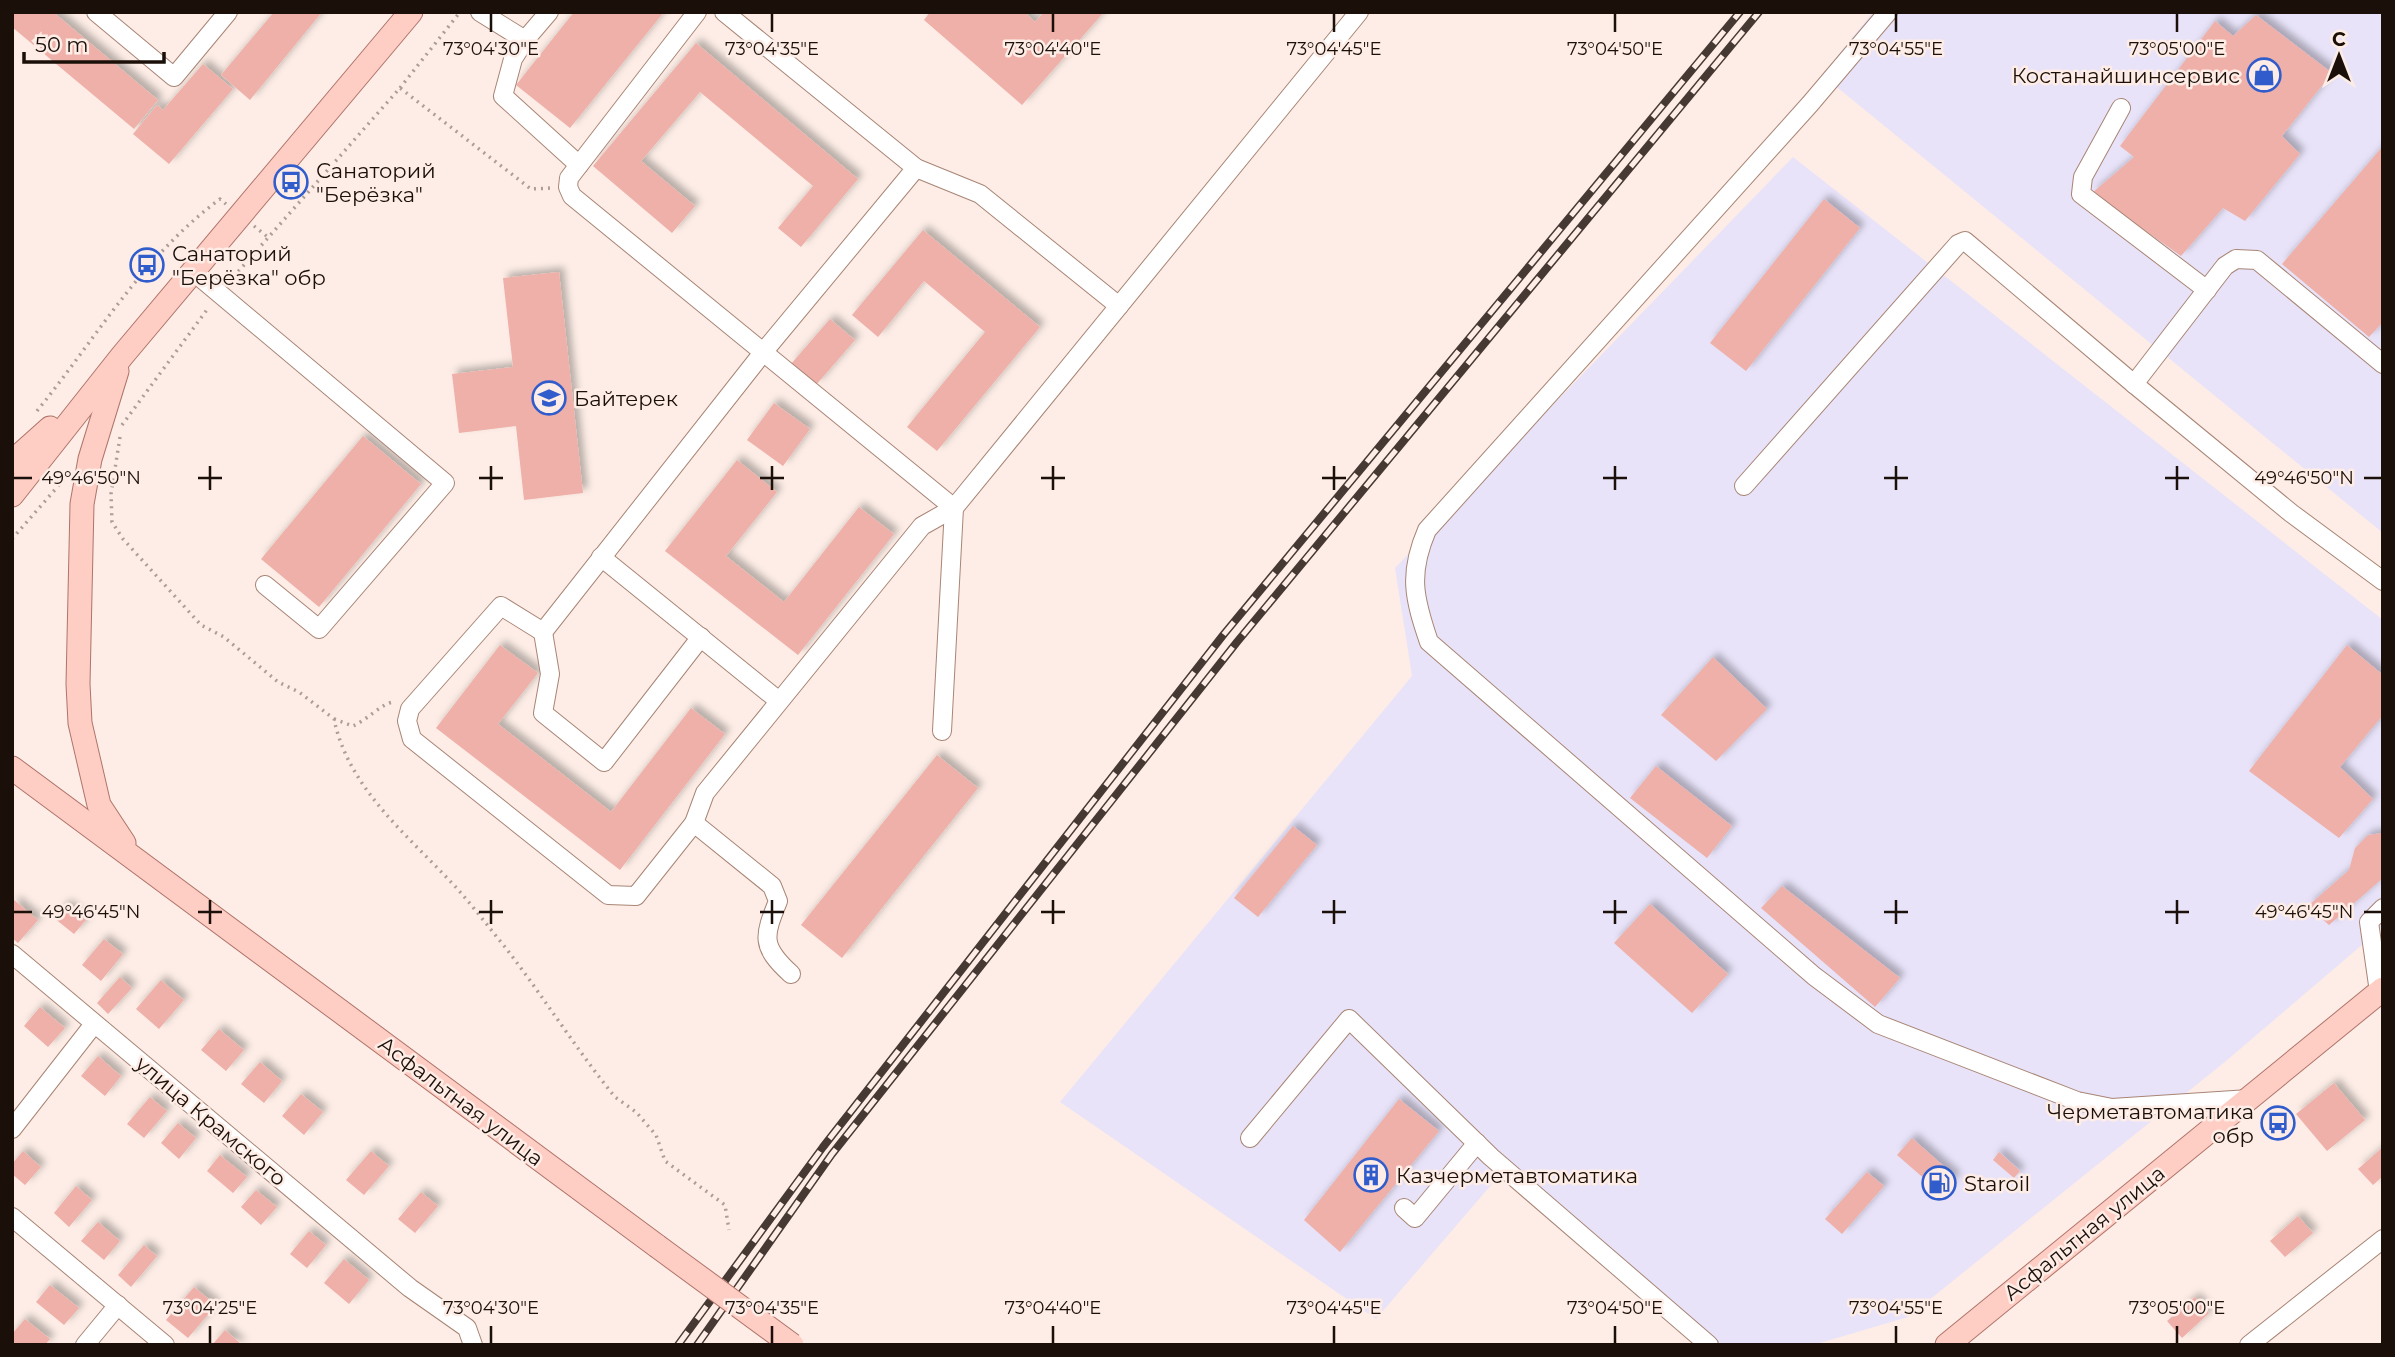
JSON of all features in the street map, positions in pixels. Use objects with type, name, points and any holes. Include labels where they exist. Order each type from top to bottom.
[{"type":"main road","points":[[12,495],[122,356],[195,273],[411,12]]},
{"type":"main road","points":[[122,356],[90,459],[82,504],[79,566],[80,723],[99,805],[131,855]]},
{"type":"main road","points":[[12,462],[122,356]]},
{"type":"main road","name":"Асфальтная улица","points":[[12,768],[792,1345]]},
{"type":"main road","name":"Асфальтная улица","points":[[1947,1345],[2381,990]]},
{"type":"street","points":[[96,12],[174,77],[228,12]]},
{"type":"street","points":[[480,12],[525,40]]},
{"type":"street","points":[[549,12],[513,59],[503,96],[579,165]]},
{"type":"street","points":[[697,12],[569,178],[568,187],[572,196],[765,350],[954,508]]},
{"type":"street","points":[[724,12],[916,168],[980,194],[1119,306]]},
{"type":"street","points":[[543,632],[501,606],[410,709],[407,721],[412,739],[608,895],[636,895],[694,823],[705,793],[922,526],[954,508],[1359,12]]},
{"type":"street","points":[[1888,12],[1801,115],[1427,530],[1416,556],[1414,597],[1429,642],[1814,976],[1878,1024],[2077,1101],[2112,1108],[2249,1099]]},
{"type":"street","points":[[2121,108],[2083,177],[2081,194],[2207,290]]},
{"type":"street","points":[[701,638],[604,762],[543,713],[550,674],[543,632],[765,350],[916,168]]},
{"type":"street","points":[[1744,486],[1958,244],[1965,241],[2291,513],[2383,581]]},
{"type":"street","points":[[2134,384],[2225,266],[2236,260],[2257,260],[2383,364]]},
{"type":"street","points":[[195,273],[446,484],[319,629],[265,585]]},
{"type":"street","points":[[942,731],[954,508]]},
{"type":"street","points":[[601,557],[779,701]]},
{"type":"street","points":[[694,823],[772,886],[778,901],[765,935],[772,957],[791,974]]},
{"type":"street","points":[[2381,990],[2369,922],[2383,908]]},
{"type":"street","name":"улица Крамского","points":[[12,954],[410,1288],[467,1328],[473,1345]]},
{"type":"street","points":[[1250,1138],[1349,1019],[1477,1143],[1709,1345]]},
{"type":"street","points":[[12,1129],[94,1024]]},
{"type":"street","points":[[1404,1208],[1415,1218],[1477,1143]]},
{"type":"street","points":[[12,1216],[165,1345]]},
{"type":"street","points":[[2249,1345],[2383,1239]]},
{"type":"street","points":[[85,1345],[118,1305]]},
{"type":"path","points":[[114,434],[219,293],[400,88],[460,12]]},
{"type":"path","points":[[400,88],[531,190],[568,187]]},
{"type":"path","points":[[29,420],[81,356],[152,259],[191,220],[220,199],[269,238]]},
{"type":"path","points":[[122,425],[111,494],[112,522],[123,539],[201,625],[224,638],[278,682],[299,692],[334,719],[353,726],[372,718],[384,704],[419,698]]},
{"type":"path","points":[[12,539],[63,480],[90,459]]},
{"type":"path","points":[[334,719],[339,741],[354,771],[377,803],[461,893],[505,947],[615,1097],[636,1112],[656,1136],[665,1161],[725,1205],[729,1230]]},
{"type":"shaded area","points":[[1873,12],[2383,12],[2383,533],[1822,75]]},
{"type":"shaded area","points":[[1793,157],[2383,620],[2383,927],[2226,1061],[1908,1317],[1813,1345],[1709,1345],[1504,1170],[1376,1319],[1060,1102],[1412,676],[1395,568]]},
{"type":"building","points":[[12,12],[53,12],[158,100],[134,129],[12,27]]},
{"type":"building","points":[[274,12],[322,12],[250,100],[221,75]]},
{"type":"building","points":[[574,12],[664,12],[570,128],[516,85]]},
{"type":"building","points":[[930,12],[1024,12],[1035,22],[1044,12],[1104,12],[1022,105],[924,20]]},
{"type":"building","points":[[2256,15],[2332,73],[2282,136],[2300,154],[2245,221],[2223,208],[2181,256],[2092,193],[2134,157],[2120,146],[2215,21],[2233,36]]},
{"type":"building","points":[[696,43],[858,179],[801,247],[778,228],[813,186],[700,92],[641,161],[695,206],[672,233],[593,166]]},
{"type":"building","points":[[203,64],[233,89],[169,164],[133,134],[157,105],[163,110]]},
{"type":"building","points":[[2383,146],[2383,322],[2369,337],[2282,264]]},
{"type":"building","points":[[1824,199],[1860,228],[1746,371],[1710,343]]},
{"type":"building","points":[[923,230],[1040,327],[937,451],[907,427],[985,332],[924,281],[878,337],[852,315]]},
{"type":"building","points":[[559,272],[583,493],[524,500],[516,426],[459,433],[452,374],[513,367],[503,278]]},
{"type":"building","points":[[830,319],[855,340],[816,385],[791,364]]},
{"type":"building","points":[[774,403],[810,429],[783,466],[747,440]]},
{"type":"building","points":[[363,436],[421,484],[319,607],[261,559]]},
{"type":"building","points":[[737,460],[777,492],[726,556],[784,602],[859,507],[894,534],[798,655],[665,551]]},
{"type":"building","points":[[500,645],[538,673],[498,724],[611,812],[691,708],[725,734],[620,870],[436,728]]},
{"type":"building","points":[[2347,645],[2383,675],[2383,715],[2340,767],[2373,799],[2339,838],[2249,771]]},
{"type":"building","points":[[1713,657],[1767,709],[1716,761],[1661,715]]},
{"type":"building","points":[[937,755],[978,788],[842,958],[801,925]]},
{"type":"building","points":[[1656,766],[1732,826],[1707,858],[1630,798]]},
{"type":"building","points":[[1293,826],[1317,845],[1258,917],[1234,898]]},
{"type":"building","points":[[2383,833],[2383,878],[2329,925],[2308,906],[2349,870],[2355,848],[2368,835]]},
{"type":"building","points":[[1782,886],[1900,978],[1875,1007],[1761,908]]},
{"type":"building","points":[[14,900],[38,920],[18,943],[12,938]]},
{"type":"building","points":[[66,904],[86,920],[74,934],[54,918]]},
{"type":"building","points":[[1650,904],[1728,974],[1692,1013],[1614,943]]},
{"type":"building","points":[[104,939],[123,954],[101,981],[82,965]]},
{"type":"building","points":[[120,977],[132,988],[108,1014],[97,1003]]},
{"type":"building","points":[[161,980],[184,1000],[159,1029],[136,1009]]},
{"type":"building","points":[[40,1007],[65,1028],[48,1047],[24,1026]]},
{"type":"building","points":[[219,1029],[244,1050],[226,1071],[201,1050]]},
{"type":"building","points":[[98,1056],[121,1076],[105,1096],[81,1076]]},
{"type":"building","points":[[260,1062],[282,1081],[264,1103],[241,1084]]},
{"type":"building","points":[[2334,1083],[2365,1120],[2327,1151],[2296,1114]]},
{"type":"building","points":[[301,1094],[323,1112],[304,1135],[282,1116]]},
{"type":"building","points":[[150,1097],[167,1111],[144,1138],[127,1124]]},
{"type":"building","name":"Казчерметавтоматика","points":[[1399,1099],[1439,1131],[1340,1252],[1304,1220]]},
{"type":"building","points":[[178,1123],[196,1138],[179,1159],[161,1143]]},
{"type":"building","points":[[1912,1138],[1956,1177],[1942,1194],[1897,1155]]},
{"type":"building","points":[[2383,1147],[2383,1176],[2373,1185],[2358,1169]]},
{"type":"building","points":[[23,1151],[41,1167],[25,1185],[12,1174],[12,1164]]},
{"type":"building","points":[[371,1151],[389,1166],[364,1195],[346,1180]]},
{"type":"building","points":[[1999,1152],[2020,1171],[2014,1178],[1993,1160]]},
{"type":"building","points":[[220,1155],[247,1177],[233,1193],[207,1171]]},
{"type":"building","points":[[1867,1172],[1884,1186],[1842,1234],[1825,1219]]},
{"type":"building","points":[[76,1186],[92,1200],[69,1227],[54,1213]]},
{"type":"building","points":[[256,1190],[277,1207],[261,1225],[241,1207]]},
{"type":"building","points":[[421,1192],[438,1206],[415,1233],[398,1219]]},
{"type":"building","points":[[2298,1216],[2313,1233],[2285,1257],[2270,1241]]},
{"type":"building","points":[[98,1222],[120,1241],[104,1260],[81,1241]]},
{"type":"building","points":[[309,1231],[326,1245],[307,1268],[290,1254]]},
{"type":"building","points":[[144,1245],[157,1256],[131,1287],[118,1275]]},
{"type":"building","points":[[344,1259],[369,1280],[349,1304],[324,1283]]},
{"type":"building","points":[[50,1285],[79,1308],[64,1325],[36,1302]]},
{"type":"building","points":[[194,1287],[216,1305],[188,1338],[166,1320]]},
{"type":"building","points":[[2195,1297],[2209,1313],[2182,1338],[2167,1321]]},
{"type":"building","points":[[25,1319],[50,1339],[45,1345],[17,1345],[12,1341],[12,1334]]},
{"type":"building","points":[[225,1330],[242,1345],[212,1345]]},
{"type":"railway","points":[[678,1345],[823,1147],[1224,634],[1740,12]]},
{"type":"railway","points":[[697,1345],[832,1154],[1237,642],[1759,12]]},
{"type":"place","name":"Костанайшинсервис","points":[[2264,75]]},
{"type":"place","name":"Санаторий \"Берёзка\"","points":[[291,182]]},
{"type":"place","name":"Санаторий \"Берёзка\" обр","points":[[147,265]]},
{"type":"place","name":"Байтерек","points":[[549,398]]},
{"type":"place","name":"Черметавтоматика обр","points":[[2278,1123]]},
{"type":"place","name":"Казчерметавтоматика","points":[[1371,1175]]},
{"type":"place","name":"Staroil","points":[[1939,1183]]}]
